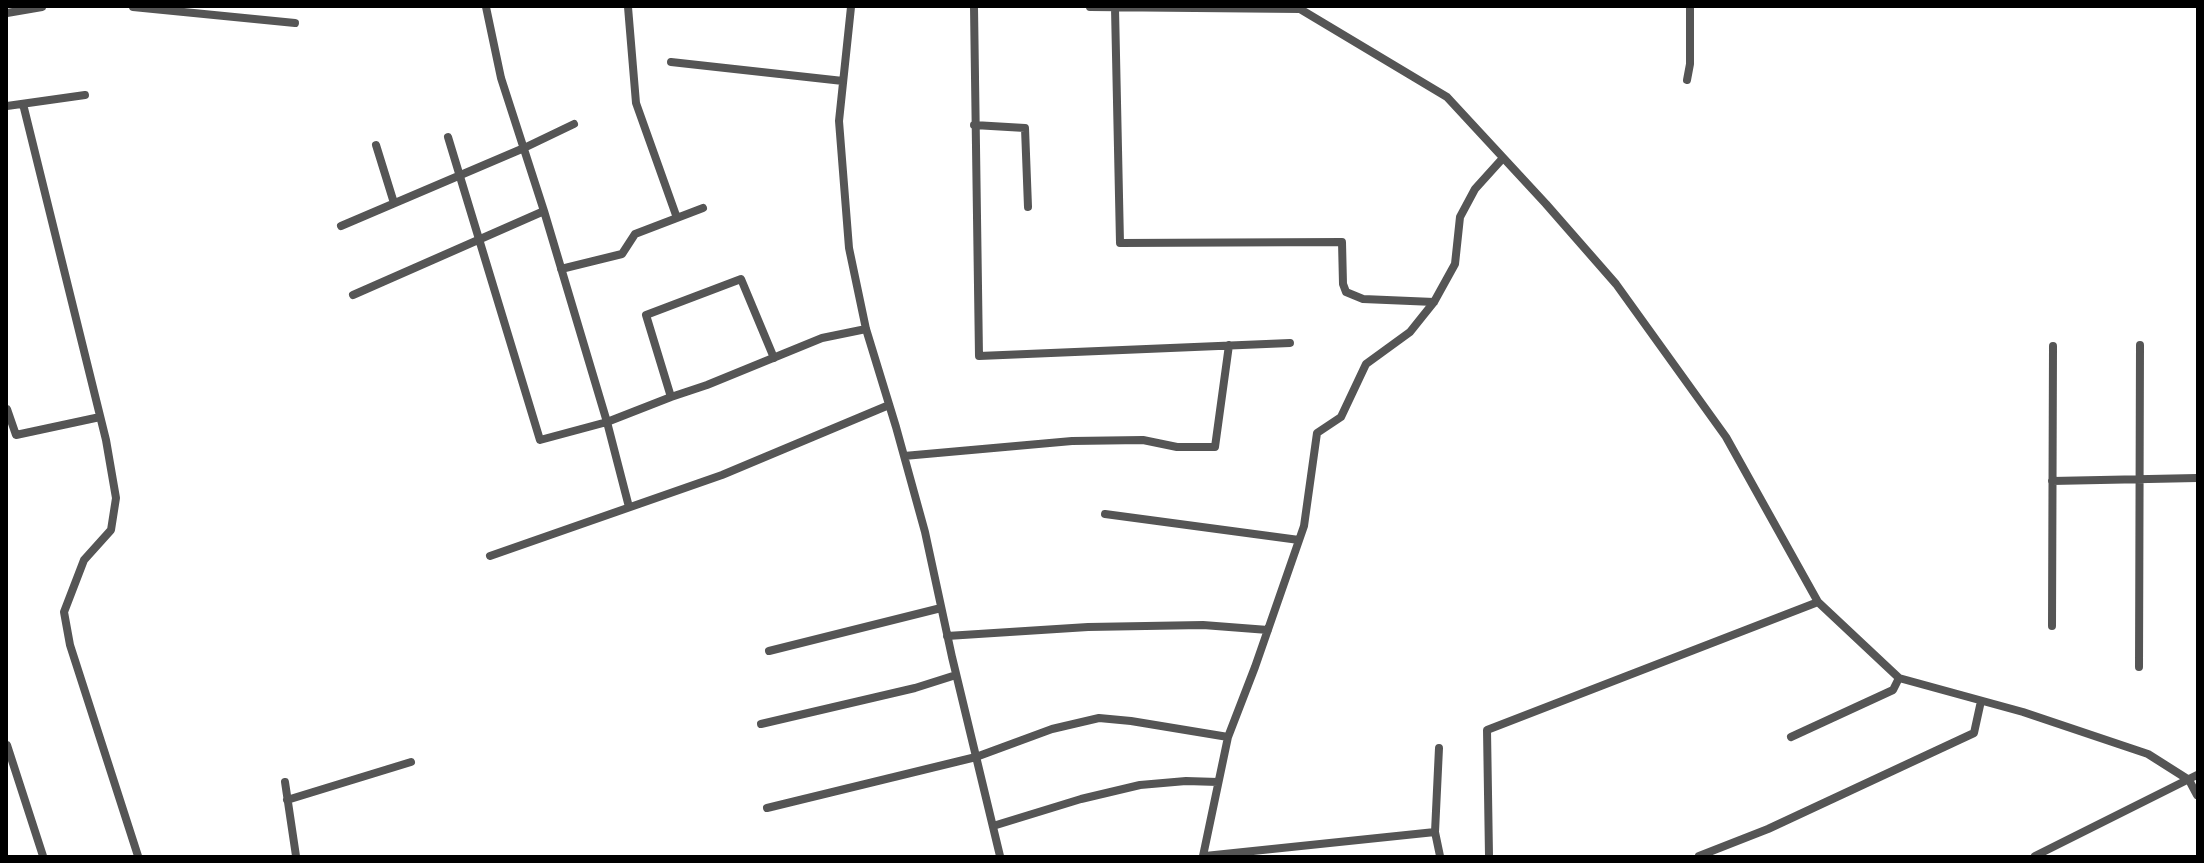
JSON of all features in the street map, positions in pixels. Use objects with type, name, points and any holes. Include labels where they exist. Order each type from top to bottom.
[{"type":"street","points":[[7,13],[42,7]]},
{"type":"street","points":[[133,7],[295,23]]},
{"type":"street","points":[[486,7],[501,78],[544,210],[607,422],[629,507]]},
{"type":"street","points":[[628,7],[636,103],[677,218]]},
{"type":"street","points":[[851,7],[839,122],[849,248],[866,329],[925,532],[956,676],[1000,856]]},
{"type":"street","points":[[974,7],[974,125],[979,356],[1290,343]]},
{"type":"street","points":[[1090,7],[1300,8],[1447,97],[1616,284],[1726,437],[1818,602],[1899,678],[2060,724],[2148,754],[2189,780],[2197,795]]},
{"type":"street","points":[[1687,80],[1690,64],[1690,7]]},
{"type":"street","points":[[1115,8],[1120,243],[1342,242],[1343,284],[1346,292],[1363,299],[1434,302]]},
{"type":"street","points":[[671,62],[843,81]]},
{"type":"street","points":[[7,106],[84,95]]},
{"type":"street","points":[[24,104],[100,417],[116,498],[111,530],[84,560],[64,612],[70,645],[138,856]]},
{"type":"street","points":[[341,226],[524,148],[574,124]]},
{"type":"street","points":[[974,125],[1025,128],[1028,207]]},
{"type":"street","points":[[448,136],[540,440],[607,422],[671,397],[707,385],[822,338],[866,329]]},
{"type":"street","points":[[376,145],[394,203]]},
{"type":"street","points":[[1435,832],[1204,856],[1228,737],[1268,630],[1304,526],[1317,433],[1341,417],[1366,364],[1410,332],[1434,302],[1455,264],[1460,217],[1475,189],[1503,158]]},
{"type":"street","points":[[561,269],[622,254],[635,234],[703,208]]},
{"type":"street","points":[[352,295],[544,210]]},
{"type":"street","points":[[671,397],[646,315],[689,298],[741,279],[774,358]]},
{"type":"street","points":[[904,456],[1072,441],[1143,440],[1177,447],[1214,447],[1229,345]]},
{"type":"street","points":[[2139,668],[2140,345]]},
{"type":"street","points":[[2052,626],[2053,346]]},
{"type":"street","points":[[490,556],[722,475],[889,405]]},
{"type":"street","points":[[8,414],[16,435],[100,417]]},
{"type":"street","points":[[2052,481],[2197,478]]},
{"type":"street","points":[[1105,514],[1299,540]]},
{"type":"street","points":[[1489,856],[1487,730],[1818,602]]},
{"type":"street","points":[[769,651],[941,608]]},
{"type":"street","points":[[947,636],[1088,627],[1203,625],[1268,630]]},
{"type":"street","points":[[761,724],[915,688],[956,676]]},
{"type":"street","points":[[1791,737],[1893,690],[1899,678]]},
{"type":"street","points":[[1699,856],[1768,829],[1974,733],[1981,701]]},
{"type":"street","points":[[767,808],[976,757],[1052,729],[1100,718],[1228,737]]},
{"type":"street","points":[[7,745],[43,856]]},
{"type":"street","points":[[1439,748],[1435,832],[1440,856]]},
{"type":"street","points":[[287,800],[411,762]]},
{"type":"street","points":[[2035,856],[2197,775]]},
{"type":"street","points":[[993,826],[1080,799],[1140,785],[1186,781],[1218,782]]},
{"type":"street","points":[[285,782],[296,856]]}]
